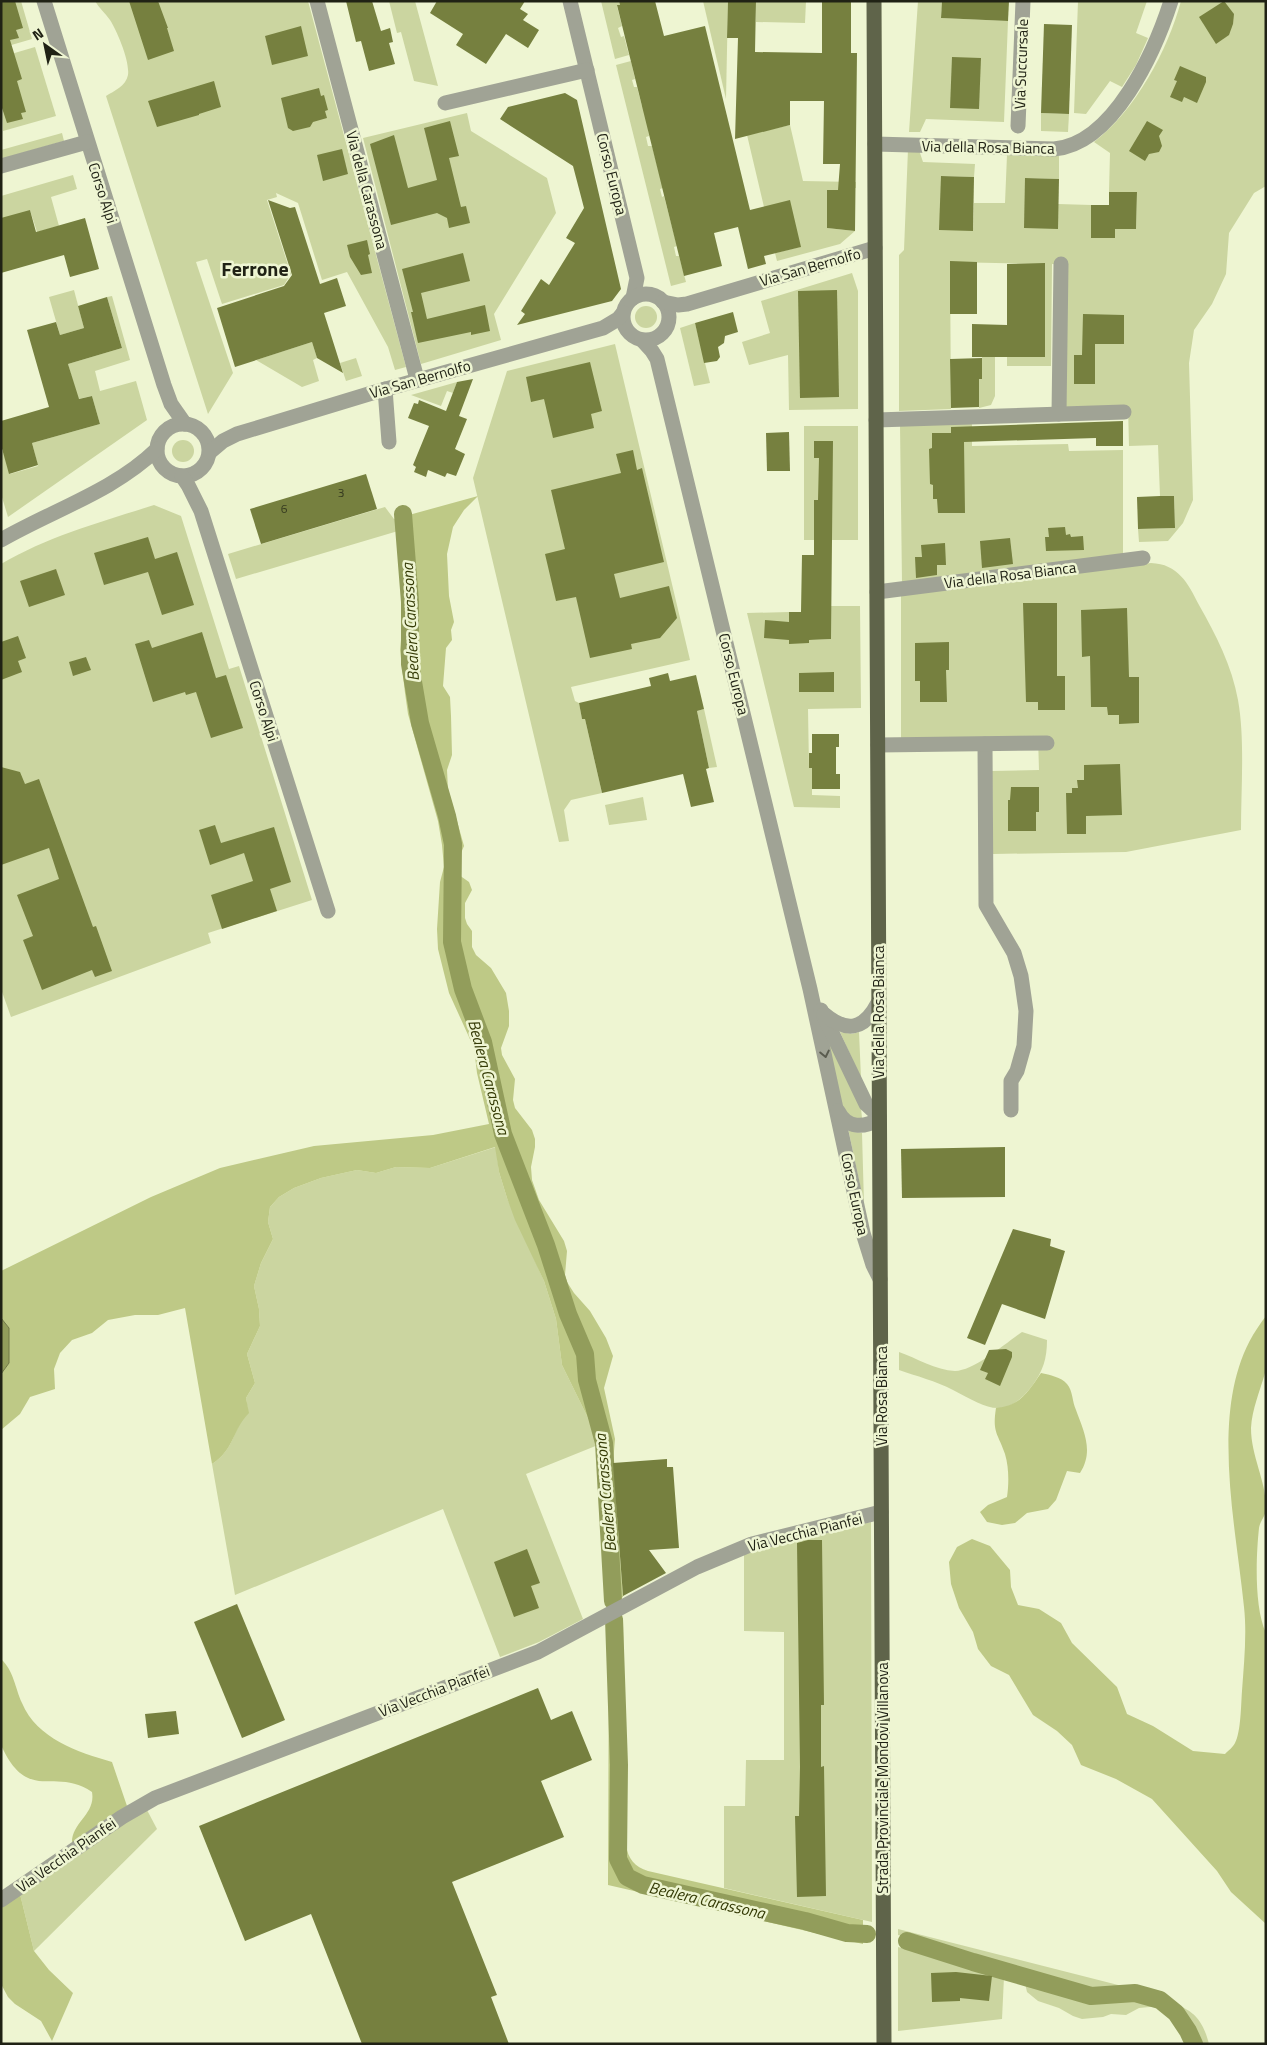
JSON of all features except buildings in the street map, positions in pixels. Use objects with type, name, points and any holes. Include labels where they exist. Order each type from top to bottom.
[{"type":"main road","name":"Via della Rosa Bianca","points":[[874,1],[880,1279]]},
{"type":"main road","name":"Via Rosa Bianca","points":[[880,1279],[881,1512]]},
{"type":"main road","name":"Strada Provinciale Mondovì Villanova","points":[[881,1512],[884,2044]]},
{"type":"street","name":"Corso Alpi","points":[[44,1],[164,385],[171,404],[185,424]]},
{"type":"street","name":"Via della Carassona","points":[[317,1],[418,380]]},
{"type":"street","name":"Corso Europa","points":[[570,1],[637,278],[633,298],[623,313]]},
{"type":"street","name":"Via Succursale","points":[[1018,126],[1023,1]]},
{"type":"street","name":"Via della Rosa Bianca","points":[[875,144],[1054,149],[1074,144],[1103,123],[1126,96],[1149,55],[1171,1]]},
{"type":"street","points":[[445,102],[586,70]]},
{"type":"street","points":[[1,166],[87,142]]},
{"type":"street","name":"Via San Bernolfo","points":[[669,320],[678,308],[687,304],[876,248]]},
{"type":"street","points":[[1059,414],[1061,264]]},
{"type":"street","name":"Corso Europa","points":[[637,278],[668,308],[669,320],[658,343],[657,359],[810,989],[868,1250],[880,1279]]},
{"type":"street","points":[[633,298],[644,294],[657,298]]},
{"type":"street","name":"Via San Bernolfo","points":[[657,298],[678,305],[687,304]]},
{"type":"street","points":[[623,313],[623,321],[628,332]]},
{"type":"street","name":"Via San Bernolfo","points":[[603,328],[618,319],[623,313]]},
{"type":"street","name":"Via San Bernolfo","points":[[201,470],[207,462],[210,452],[223,441],[238,434],[385,389],[603,328],[612,327],[628,332]]},
{"type":"street","name":"Corso Europa","points":[[628,332],[642,340],[657,359]]},
{"type":"street","points":[[642,340],[654,340],[661,335]]},
{"type":"street","name":"Corso Alpi","points":[[164,385],[167,407],[166,431]]},
{"type":"street","points":[[385,389],[389,442]]},
{"type":"street","points":[[876,420],[1124,412]]},
{"type":"street","points":[[185,424],[175,426],[166,431],[160,439],[157,449],[158,459],[164,468],[172,474],[192,475],[201,470]]},
{"type":"street","name":"Via San Bernolfo","points":[[185,424],[195,427],[203,433],[238,434]]},
{"type":"street","points":[[203,433],[208,442],[210,452]]},
{"type":"street","points":[[120,479],[141,464],[157,449]]},
{"type":"street","points":[[1,540],[120,479],[143,471],[164,468]]},
{"type":"street","name":"Corso Alpi","points":[[201,470],[198,489],[201,511]]},
{"type":"street","name":"Corso Alpi","points":[[182,476],[201,511],[328,911]]},
{"type":"street","name":"Via della Rosa Bianca","points":[[877,592],[1143,558]]},
{"type":"street","points":[[878,745],[1047,743]]},
{"type":"street","points":[[985,744],[986,905],[1008,941],[1018,965],[1026,1011],[1024,1046],[1017,1071],[1011,1081],[1011,1110]]},
{"type":"street","name":"Corso Europa","points":[[810,989],[866,1104],[879,1118]]},
{"type":"street","points":[[823,1014],[834,1023],[845,1027],[854,1026],[869,1018],[878,1003]]},
{"type":"street","points":[[836,1107],[844,1120],[857,1126],[871,1124],[879,1118]]},
{"type":"street","name":"Via Vecchia Pianfei","points":[[1,1900],[122,1817],[155,1798],[538,1652],[724,1554],[752,1544],[881,1512]]},
{"type":"shaded area","points":[[1,1],[21,1],[32,39],[1,48]]},
{"type":"shaded area","points":[[95,1],[308,1],[406,367],[395,370],[388,347],[347,272],[322,280],[298,203],[276,193],[277,197],[267,200],[291,274],[284,285],[222,304],[207,259],[196,262],[233,373],[208,414],[106,96],[119,88],[127,79],[128,69],[125,54],[113,25]]},
{"type":"shaded area","points":[[389,1],[415,1],[438,86],[414,81],[401,32],[397,33]]},
{"type":"shaded area","points":[[601,1],[619,1],[620,5],[617,6],[622,26],[618,28],[621,37],[624,36],[629,55],[615,59]]},
{"type":"shaded area","points":[[703,1],[728,1],[726,99]]},
{"type":"shaded area","points":[[756,1],[806,1],[805,23],[756,22]]},
{"type":"shaded area","points":[[918,1],[942,1],[941,18],[1008,21],[1004,122],[926,119],[920,132],[909,132]]},
{"type":"shaded area","points":[[1078,1],[1147,1],[1136,33],[1148,38],[1136,65],[1122,87],[1110,81],[1086,114],[1074,113]]},
{"type":"shaded area","points":[[1181,1],[1266,1],[1266,186],[1254,193],[1229,233],[1226,274],[1212,304],[1194,330],[1189,363],[1193,500],[1183,523],[1168,541],[1139,542],[1138,529],[1175,528],[1174,496],[1160,496],[1158,445],[1129,446],[1128,406],[1066,407],[1067,265],[1052,264],[1051,366],[1007,366],[1007,357],[1044,357],[1045,264],[950,262],[951,409],[899,411],[899,255],[904,250],[908,149],[919,150],[923,162],[975,164],[974,177],[941,176],[973,231],[974,203],[1005,203],[1007,155],[1059,156],[1059,179],[1025,178],[1058,204],[1091,205],[1091,237],[1115,238],[1115,229],[1136,229],[1137,192],[1109,192],[1110,153],[1094,142],[1123,114],[1148,78],[1168,39]]},
{"type":"shaded area","points":[[35,47],[56,116],[3,131],[1,57]]},
{"type":"shaded area","points":[[631,61],[635,79],[632,80],[634,87],[637,87],[642,106],[646,106],[649,136],[646,137],[648,146],[652,146],[663,188],[660,189],[662,197],[664,196],[677,246],[674,247],[676,256],[679,256],[686,282],[671,286],[616,65]]},
{"type":"shaded area","points":[[467,113],[471,131],[547,178],[556,213],[494,314],[501,340],[421,364],[363,138]]},
{"type":"shaded area","points":[[1041,113],[1069,114],[1068,132],[1041,131]]},
{"type":"shaded area","points":[[790,125],[803,181],[856,182],[856,188],[827,190],[827,228],[855,231],[840,244],[777,261],[775,253],[800,247],[764,207],[747,135]]},
{"type":"shaded area","points":[[62,133],[64,141],[1,159],[1,150]]},
{"type":"shaded area","points":[[73,175],[77,189],[51,197],[59,226],[37,232],[30,210],[1,243],[1,196]]},
{"type":"shaded area","points":[[852,273],[858,291],[858,409],[789,410],[788,355],[749,365],[742,342],[770,333],[761,301]]},
{"type":"shaded area","points":[[74,290],[84,328],[60,335],[49,297]]},
{"type":"shaded area","points":[[112,296],[130,360],[95,371],[100,391],[136,381],[147,420],[8,517],[1,494],[1,452],[3,451],[10,474],[38,466],[32,443],[100,424],[92,396],[78,399],[68,364],[122,348],[107,297]]},
{"type":"shaded area","points":[[646,306],[654,309],[657,317],[654,325],[646,328],[638,325],[635,317],[638,309]]},
{"type":"shaded area","points":[[695,323],[710,383],[694,386],[680,328]]},
{"type":"shaded area","points":[[982,331],[995,331],[995,396],[991,405],[979,408],[979,379],[982,379]]},
{"type":"shaded area","points":[[312,342],[317,358],[313,360],[319,381],[302,387],[256,360]]},
{"type":"shaded area","points":[[615,344],[690,660],[571,687],[575,701],[579,703],[582,719],[585,719],[602,793],[571,800],[564,810],[569,841],[559,842],[473,478],[507,371]]},
{"type":"shaded area","points":[[356,358],[362,376],[346,381],[340,363]]},
{"type":"shaded area","points":[[457,382],[453,393],[447,391],[441,406],[411,395]]},
{"type":"shaded area","points":[[972,423],[972,446],[1068,444],[1069,451],[1123,450],[1123,556],[902,583],[900,425]]},
{"type":"shaded area","points":[[804,426],[858,426],[858,540],[804,540]]},
{"type":"shaded area","points":[[183,440],[191,443],[194,451],[191,459],[183,462],[175,459],[172,451],[175,443]]},
{"type":"shaded area","points":[[478,496],[464,510],[453,527],[447,554],[449,596],[454,622],[451,630],[452,640],[446,648],[443,686],[450,697],[451,716],[452,755],[447,770],[448,789],[464,846],[458,860],[459,875],[469,882],[472,890],[465,903],[465,918],[472,931],[472,947],[476,955],[491,968],[506,993],[509,1026],[501,1048],[502,1055],[515,1079],[513,1100],[515,1108],[532,1130],[535,1139],[531,1167],[532,1180],[539,1200],[564,1241],[567,1251],[565,1275],[567,1282],[590,1311],[606,1338],[613,1356],[604,1388],[615,1439],[613,1463],[623,1597],[609,1604],[598,1445],[588,1418],[562,1365],[556,1319],[544,1281],[515,1220],[507,1198],[499,1172],[495,1147],[430,1168],[396,1167],[376,1173],[357,1170],[321,1178],[294,1188],[279,1197],[270,1207],[268,1222],[273,1239],[261,1263],[254,1286],[259,1309],[260,1326],[247,1354],[255,1383],[246,1398],[249,1413],[243,1419],[225,1452],[212,1464],[185,1308],[158,1315],[135,1315],[108,1320],[92,1333],[72,1340],[60,1353],[54,1369],[55,1389],[30,1397],[20,1414],[1,1430],[1,1374],[9,1363],[9,1328],[1,1318],[1,1271],[151,1197],[220,1168],[314,1146],[433,1135],[489,1124],[477,1073],[474,1048],[449,993],[438,949],[437,929],[440,882],[444,867],[442,845],[438,821],[408,714],[400,650],[404,609],[399,570],[398,518]]},
{"type":"shaded area","points":[[154,505],[181,516],[229,669],[239,666],[312,900],[208,933],[211,943],[11,1017],[1,989],[1,564],[38,545]]},
{"type":"shaded area","points":[[385,507],[394,519],[398,518],[398,531],[236,579],[228,554]]},
{"type":"shaded area","points":[[1151,563],[1168,567],[1186,582],[1228,663],[1240,715],[1242,764],[1241,830],[1126,852],[993,854],[992,771],[1039,770],[1038,737],[901,738],[901,595]]},
{"type":"shaded area","points":[[831,606],[860,606],[861,708],[808,709],[809,767],[812,768],[812,795],[840,796],[840,808],[794,807],[747,613],[789,612],[789,643],[809,643],[809,640],[831,639]]},
{"type":"shaded area","points":[[704,709],[717,767],[709,768],[697,711]]},
{"type":"shaded area","points":[[643,797],[647,820],[609,825],[605,805]]},
{"type":"shaded area","points":[[823,1026],[861,1108],[862,1118],[853,1118],[842,1109]]},
{"type":"shaded area","points":[[840,1032],[852,1034],[859,1032],[861,1078]]},
{"type":"shaded area","points":[[848,1128],[854,1132],[862,1133],[864,1204]]},
{"type":"shaded area","points":[[496,1147],[499,1172],[507,1198],[544,1281],[556,1319],[562,1365],[588,1418],[598,1445],[526,1474],[583,1619],[539,1642],[500,1657],[443,1509],[235,1595],[212,1464],[225,1452],[248,1412],[246,1398],[255,1383],[247,1354],[260,1326],[259,1309],[254,1286],[261,1263],[273,1239],[268,1222],[270,1207],[279,1197],[294,1188],[321,1178],[357,1170],[376,1173],[396,1167],[430,1168]]},
{"type":"shaded area","points":[[1266,1316],[1265,1373],[1251,1428],[1253,1449],[1266,1500],[1265,1515],[1259,1528],[1257,1567],[1259,1610],[1266,1633],[1266,1924],[1231,1892],[1217,1871],[1152,1799],[1116,1779],[1081,1765],[1072,1745],[1057,1731],[1033,1715],[1009,1675],[991,1666],[978,1649],[973,1632],[959,1608],[951,1584],[949,1562],[957,1547],[972,1539],[990,1546],[1010,1570],[1011,1587],[1018,1605],[1039,1609],[1061,1623],[1072,1643],[1117,1687],[1127,1714],[1153,1726],[1193,1751],[1225,1754],[1237,1738],[1241,1710],[1245,1638],[1245,1617],[1229,1468],[1229,1432],[1232,1398],[1240,1365],[1253,1335]]},
{"type":"shaded area","points":[[1,1318],[9,1328],[9,1363],[1,1374]]},
{"type":"shaded area","points":[[1022,1332],[1047,1340],[1045,1359],[1042,1370],[1032,1386],[1022,1397],[1003,1408],[985,1406],[940,1384],[899,1370],[899,1352],[948,1370],[963,1370],[980,1362]]},
{"type":"shaded area","points":[[1041,1373],[1062,1380],[1070,1390],[1086,1441],[1087,1449],[1084,1465],[1080,1473],[1067,1471],[1056,1500],[1048,1509],[1027,1513],[1015,1523],[1002,1525],[987,1522],[980,1512],[988,1505],[1007,1497],[1008,1487],[1008,1470],[1005,1454],[995,1428],[996,1408],[1004,1407],[1023,1397]]},
{"type":"shaded area","points":[[871,1522],[872,1922],[724,1888],[724,1806],[745,1806],[746,1760],[784,1760],[784,1632],[744,1631],[744,1554]]},
{"type":"shaded area","points":[[623,1618],[626,1845],[628,1854],[633,1862],[648,1871],[863,1920],[863,1944],[608,1885],[609,1625]]},
{"type":"shaded area","points":[[1,1659],[12,1674],[22,1703],[38,1726],[60,1742],[86,1754],[112,1762],[127,1806],[72,1844],[75,1830],[90,1807],[92,1792],[79,1785],[66,1782],[32,1779],[21,1774],[11,1763],[1,1745]]},
{"type":"shaded area","points":[[147,1810],[157,1829],[34,1951],[20,1894],[122,1823]]},
{"type":"shaded area","points":[[20,1894],[34,1951],[49,1970],[73,1993],[52,2041],[41,2021],[15,2004],[8,1997],[1,1984],[1,1907]]},
{"type":"shaded area","points":[[898,1929],[1126,1987],[1104,1990],[1084,1988],[898,1935]]},
{"type":"shaded area","points":[[898,1947],[1004,1977],[1002,2019],[898,2031]]},
{"type":"shaded area","points":[[1025,1983],[1080,2001],[1098,2003],[1131,1998],[1149,2001],[1160,2006],[1139,2008],[1126,2015],[1111,2014],[1103,2017],[1082,2019],[1038,2001],[1027,1992]]},
{"type":"shaded area","points":[[1166,2001],[1183,2007],[1195,2015],[1203,2027],[1209,2044],[1199,2044],[1183,2015]]},
{"type":"waterway","name":"Bealera Carassona","points":[[403,514],[410,602],[410,664],[420,723],[447,816],[453,844],[452,942],[463,989],[483,1042],[503,1134],[546,1245],[568,1314],[585,1354],[587,1380],[604,1443],[613,1601]]},
{"type":"waterway","name":"Bealera Carassona","points":[[614,1619],[619,1765],[618,1859],[627,1877],[643,1885],[805,1921],[847,1933],[867,1934]]},
{"type":"waterway","name":"Bealera Carassona","points":[[907,1941],[1091,1996],[1135,1993],[1160,2000],[1176,2013],[1194,2044]]},
{"type":"district","name":"Ferrone","points":[[255,268]]}]
